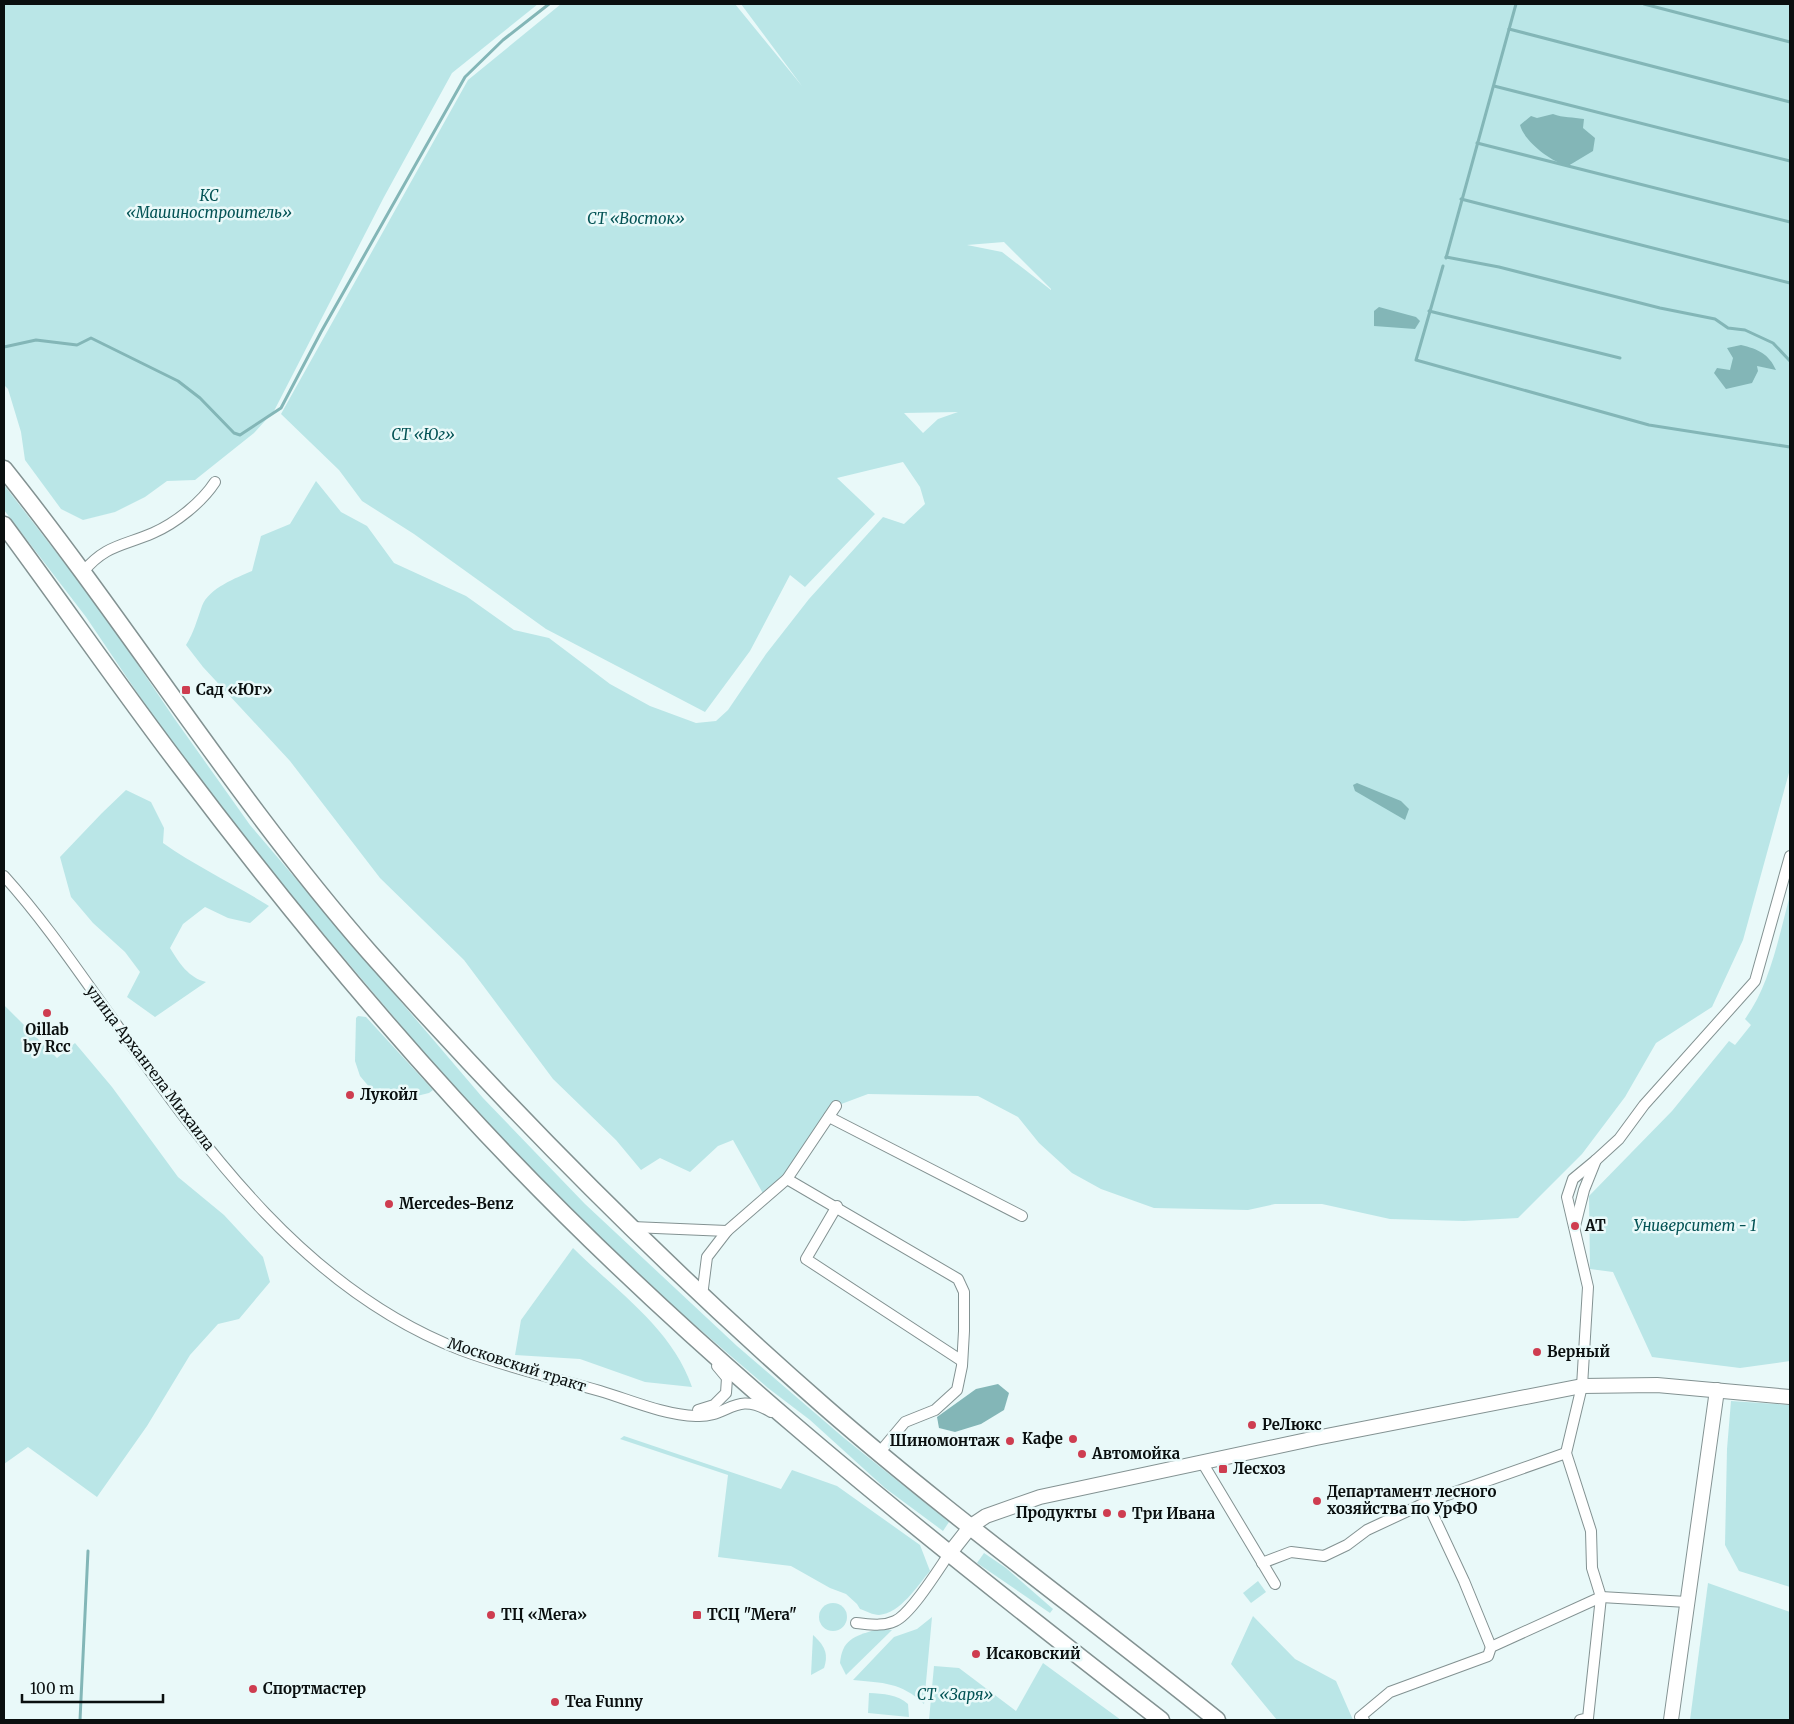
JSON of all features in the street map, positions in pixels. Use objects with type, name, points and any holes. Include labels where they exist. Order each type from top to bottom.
[{"type":"main road","points":[[4,468],[277,840],[370,952],[510,1104],[702,1296],[880,1452],[1217,1720]]},
{"type":"main road","points":[[4,525],[183,771],[323,948],[476,1122],[590,1240],[694,1337],[798,1428],[949,1554],[1161,1720]]},
{"type":"street","points":[[82,572],[92,561],[118,544],[153,533],[173,521],[208,493],[216,482]]},
{"type":"street","points":[[1580,1720],[1588,1718],[1601,1597],[1592,1568],[1591,1531],[1566,1453],[1582,1386],[1588,1288],[1567,1197],[1573,1179],[1620,1139],[1644,1105],[1755,981],[1790,856]]},
{"type":"street","name":"улица Архангела Михаила","points":[[4,876],[34,910],[193,1128],[239,1186],[304,1252]]},
{"type":"street","points":[[702,1296],[707,1257],[727,1231],[787,1179],[836,1106]]},
{"type":"street","points":[[829,1117],[1022,1216]]},
{"type":"street","points":[[1574,1228],[1584,1190],[1596,1160]]},
{"type":"street","points":[[787,1179],[837,1206],[958,1279],[964,1292],[962,1361],[957,1390],[935,1410],[905,1422],[880,1452]]},
{"type":"street","points":[[837,1206],[806,1260],[962,1361]]},
{"type":"street","points":[[632,1227],[727,1231]]},
{"type":"street","name":"Московский тракт","points":[[304,1252],[362,1297],[440,1340],[470,1353],[662,1410],[700,1416],[744,1403],[752,1403],[798,1428]]},
{"type":"street","name":"Московский тракт","points":[[662,1410],[704,1410],[718,1403],[726,1394],[727,1378],[699,1346],[694,1337]]},
{"type":"street","points":[[856,1623],[880,1625],[894,1621],[906,1614],[971,1526],[986,1516],[1040,1497],[1316,1438],[1582,1386],[1657,1385],[1790,1397]]},
{"type":"street","points":[[1671,1720],[1716,1390]]},
{"type":"street","points":[[1262,1563],[1291,1552],[1324,1556],[1347,1545],[1367,1530],[1427,1502],[1566,1453]]},
{"type":"street","points":[[1202,1462],[1275,1584]]},
{"type":"street","points":[[1362,1719],[1390,1692],[1488,1656],[1491,1646],[1427,1502]]},
{"type":"street","points":[[1491,1646],[1601,1597],[1687,1602]]},
{"type":"green space","name":"КС «Машиностроитель»","points":[[4,4],[538,4],[452,73],[384,197],[274,411],[254,433],[195,480],[167,481],[145,497],[115,512],[83,520],[61,509],[25,460],[21,432],[8,389],[4,385]]},
{"type":"green space","points":[[561,4],[735,4],[802,86],[741,4],[1790,4],[1790,769],[1743,940],[1712,1007],[1656,1043],[1625,1097],[1582,1154],[1518,1218],[1464,1221],[1390,1219],[1322,1204],[1275,1204],[1248,1210],[1154,1208],[1101,1189],[1072,1173],[1039,1143],[1018,1117],[978,1096],[868,1094],[836,1106],[787,1179],[765,1197],[733,1140],[718,1146],[690,1172],[660,1158],[641,1170],[616,1140],[553,1079],[464,960],[380,878],[290,761],[203,667],[186,645],[202,606],[217,589],[231,580],[252,571],[261,536],[290,524],[316,481],[341,512],[367,526],[394,563],[466,596],[514,630],[549,638],[610,684],[650,706],[696,723],[716,721],[728,710],[766,654],[809,599],[883,517],[904,524],[925,504],[920,487],[903,462],[837,478],[875,514],[805,587],[790,575],[750,651],[705,712],[546,629],[414,534],[362,501],[339,470],[281,414],[468,80]],"holes":[[[1004,242],[1051,289],[1051,290],[1002,252],[967,245]],[[958,412],[938,419],[923,433],[904,413]]]},
{"type":"green space","points":[[4,485],[101,610],[174,718],[250,825],[483,1098],[585,1204],[737,1346],[844,1438],[949,1522],[943,1531],[885,1488],[810,1420],[768,1388],[654,1290],[573,1215],[453,1087],[267,867],[163,731],[86,617],[4,510]]},
{"type":"green space","points":[[126,790],[151,802],[164,828],[163,843],[269,906],[250,923],[228,918],[205,907],[183,924],[170,948],[181,964],[194,977],[206,982],[155,1017],[127,997],[140,972],[125,952],[93,923],[71,897],[60,857]]},
{"type":"green space","name":"Университет - 1","points":[[1790,895],[1790,1361],[1740,1368],[1652,1357],[1613,1272],[1590,1269],[1589,1196],[1672,1111],[1729,1041],[1735,1045],[1751,1025],[1745,1019],[1754,1006],[1767,976],[1778,943]]},
{"type":"green space","points":[[4,1005],[57,1058],[75,1043],[112,1087],[178,1177],[224,1215],[263,1257],[270,1282],[239,1319],[218,1324],[190,1355],[147,1426],[97,1497],[28,1447],[4,1464]]},
{"type":"green space","points":[[358,1016],[366,1017],[433,1090],[429,1093],[392,1102],[376,1095],[360,1076],[355,1061],[356,1018]]},
{"type":"green space","points":[[573,1248],[657,1328],[683,1366],[692,1387],[645,1382],[580,1359],[515,1355],[521,1320]]},
{"type":"green space","points":[[1731,1401],[1790,1405],[1790,1587],[1739,1571],[1725,1545],[1727,1449]]},
{"type":"green space","points":[[624,1436],[781,1489],[792,1470],[837,1486],[920,1545],[930,1571],[901,1604],[887,1613],[879,1615],[860,1609],[846,1594],[830,1588],[791,1566],[718,1557],[728,1475],[620,1439]]},
{"type":"green space","points":[[984,1553],[1006,1568],[1053,1609],[1050,1613],[977,1563]]},
{"type":"green space","points":[[1258,1581],[1266,1592],[1251,1603],[1243,1593]]},
{"type":"green space","points":[[1708,1583],[1790,1612],[1790,1720],[1690,1720]]},
{"type":"green space","points":[[833,1603],[843,1607],[847,1617],[843,1627],[833,1631],[823,1627],[819,1617],[823,1607]]},
{"type":"green space","points":[[1253,1616],[1295,1659],[1336,1681],[1353,1720],[1277,1720],[1231,1664]]},
{"type":"green space","points":[[932,1617],[924,1704],[907,1691],[891,1685],[853,1680],[894,1637],[917,1629]]},
{"type":"green space","points":[[875,1630],[892,1630],[846,1675],[840,1663],[846,1644],[861,1634]]},
{"type":"green space","points":[[813,1635],[823,1646],[826,1658],[824,1668],[811,1675]]},
{"type":"green space","name":"СТ «Заря»","points":[[1043,1663],[1121,1720],[929,1720],[934,1666],[959,1668],[1016,1711]]},
{"type":"green space","points":[[869,1693],[890,1695],[904,1701],[908,1704],[909,1717],[868,1713]]},
{"type":"shaded area","points":[[1553,114],[1584,119],[1583,128],[1595,138],[1593,151],[1568,166],[1554,160],[1532,144],[1520,125],[1531,116],[1537,118]]},
{"type":"shaded area","points":[[1379,307],[1416,317],[1420,321],[1415,329],[1374,326],[1374,311]]},
{"type":"shaded area","points":[[1741,345],[1762,353],[1770,360],[1776,370],[1757,366],[1758,371],[1752,383],[1726,389],[1714,373],[1717,368],[1730,370],[1733,358],[1727,348]]},
{"type":"shaded area","points":[[1357,783],[1401,801],[1409,809],[1405,820],[1355,791],[1353,785]]},
{"type":"shaded area","points":[[998,1384],[1009,1393],[1004,1410],[981,1424],[955,1432],[939,1428],[937,1417],[976,1389]]},
{"type":"waterway","points":[[4,347],[36,340],[77,345],[91,338],[178,381],[200,398],[234,433],[240,435],[281,408],[321,332],[465,77],[503,40],[549,4]]},
{"type":"waterway","points":[[1446,258],[1516,4]]},
{"type":"waterway","points":[[1644,4],[1790,42]]},
{"type":"waterway","points":[[1509,29],[1790,102]]},
{"type":"waterway","points":[[1494,86],[1790,161]]},
{"type":"waterway","points":[[1477,143],[1790,222]]},
{"type":"waterway","points":[[1461,199],[1790,283]]},
{"type":"waterway","points":[[1446,257],[1499,267],[1660,308],[1715,319],[1728,328],[1745,330],[1773,343],[1790,361]]},
{"type":"waterway","points":[[1443,266],[1416,360],[1649,425],[1790,447]]},
{"type":"waterway","points":[[1429,311],[1620,358]]},
{"type":"waterway","points":[[80,1720],[88,1551]]},
{"type":"place","name":"Сад «Юг»","points":[[186,690]]},
{"type":"place","name":"Oillab by Rcc","points":[[47,1013]]},
{"type":"place","name":"Лукойл","points":[[350,1095]]},
{"type":"place","name":"Mercedes-Benz","points":[[389,1204]]},
{"type":"place","name":"AT","points":[[1575,1226]]},
{"type":"place","name":"Верный","points":[[1537,1352]]},
{"type":"place","name":"РеЛюкс","points":[[1252,1425]]},
{"type":"place","name":"Кафе","points":[[1073,1439]]},
{"type":"place","name":"Шиномонтаж","points":[[1010,1441]]},
{"type":"place","name":"Автомойка","points":[[1082,1454]]},
{"type":"place","name":"Лесхоз","points":[[1223,1469]]},
{"type":"place","name":"Департамент лесного хозяйства по УрФО","points":[[1317,1501]]},
{"type":"place","name":"Продукты","points":[[1107,1513]]},
{"type":"place","name":"Три Ивана","points":[[1122,1514]]},
{"type":"place","name":"ТЦ «Мега»","points":[[491,1615]]},
{"type":"place","name":"ТСЦ \"Мега\"","points":[[697,1615]]},
{"type":"place","name":"Исаковский","points":[[976,1654]]},
{"type":"place","name":"Спортмастер","points":[[253,1689]]},
{"type":"place","name":"Tea Funny","points":[[555,1702]]},
{"type":"park label","name":"СТ «Восток»","points":[[636,219]]},
{"type":"park label","name":"СТ «Юг»","points":[[423,435]]}]
